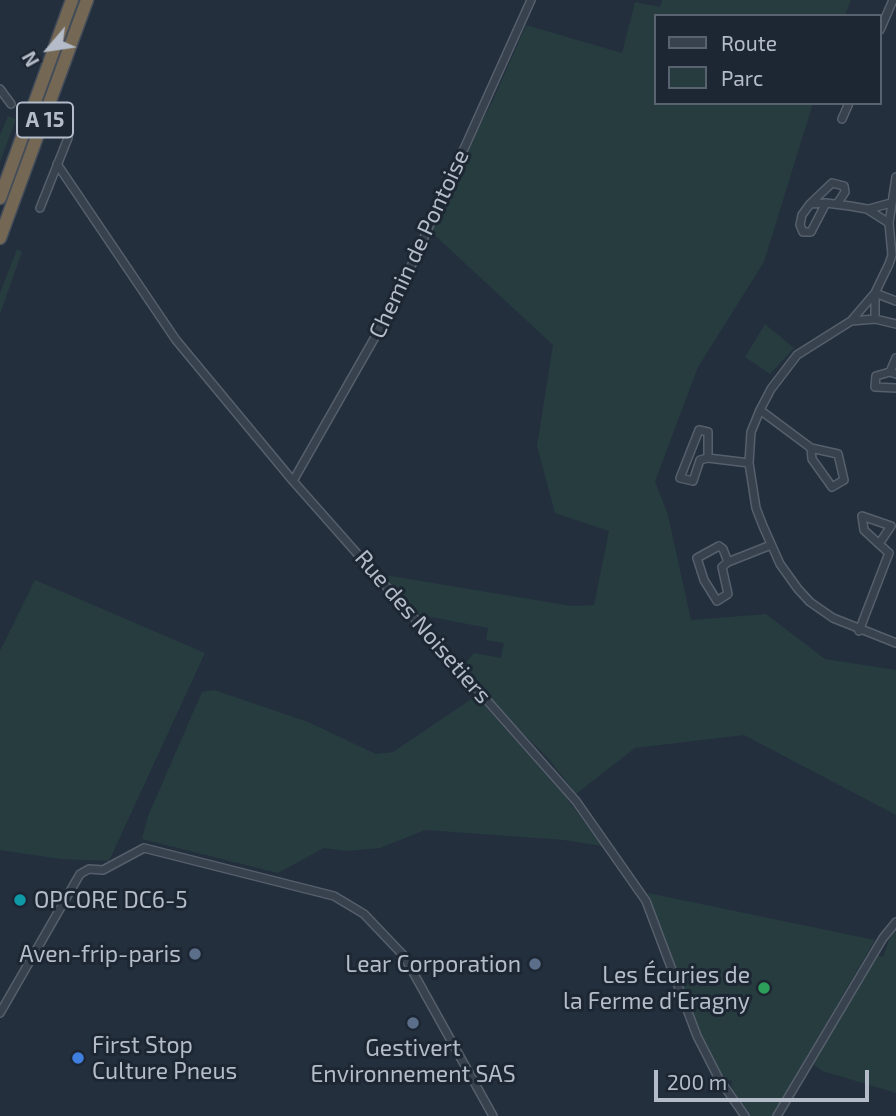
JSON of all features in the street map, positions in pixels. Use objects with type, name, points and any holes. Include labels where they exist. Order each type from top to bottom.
[{"type":"highway","name":"A 15","points":[[0,198],[72,0]]},
{"type":"highway","name":"A 15","points":[[0,238],[87,0]]},
{"type":"street","name":"Chemin de Pontoise","points":[[293,481],[395,302],[531,0]]},
{"type":"street","points":[[882,25],[893,0]]},
{"type":"street","points":[[0,89],[11,104]]},
{"type":"street","points":[[842,119],[848,105]]},
{"type":"street","points":[[40,208],[68,138]]},
{"type":"street","name":"Rue des Noisetiers","points":[[57,164],[176,340],[293,481],[576,801],[627,871],[646,901],[696,1036],[719,1079],[745,1116]]},
{"type":"street","points":[[896,177],[889,223],[892,255],[875,293],[851,321],[797,355],[771,389],[751,432],[749,463],[756,508],[771,545],[780,565],[810,602],[859,631],[896,643]]},
{"type":"street","points":[[826,203],[811,232],[803,232],[800,225],[802,215],[832,183],[844,186],[845,192],[837,204]]},
{"type":"street","points":[[810,204],[826,203],[867,209],[889,223]]},
{"type":"street","points":[[867,209],[891,203]]},
{"type":"street","points":[[889,264],[896,271]]},
{"type":"street","points":[[875,293],[896,301]]},
{"type":"street","points":[[875,293],[875,319]]},
{"type":"street","points":[[851,321],[875,319],[896,324]]},
{"type":"street","points":[[896,358],[893,373],[876,376],[875,387],[896,388]]},
{"type":"street","points":[[760,410],[811,448],[838,454],[844,480],[832,487],[812,459],[811,448]]},
{"type":"street","points":[[708,458],[709,432],[699,430],[680,478],[693,481],[700,460],[708,458],[749,463]]},
{"type":"street","points":[[859,631],[892,552],[879,544]]},
{"type":"street","points":[[728,562],[719,546],[697,558],[704,580],[716,601],[728,594],[722,568],[728,562],[771,545]]},
{"type":"street","points":[[0,1013],[80,874],[89,869],[103,870],[144,848],[323,893],[354,908],[385,933],[404,956],[493,1116]]},
{"type":"street","points":[[777,1116],[883,938],[896,922]]},
{"type":"green space","points":[[662,0],[851,0],[846,14],[654,14],[654,105],[812,105],[764,262],[698,367],[655,481],[668,515],[691,620],[766,614],[825,659],[896,670],[896,815],[744,735],[635,748],[576,794],[548,758],[477,689],[481,686],[463,666],[474,653],[501,658],[504,643],[486,640],[488,628],[416,614],[379,574],[572,606],[594,605],[609,531],[555,513],[537,446],[553,345],[427,228],[493,100],[526,25],[622,53],[635,2],[660,7]]},
{"type":"green space","points":[[8,116],[16,119],[0,162],[0,135]]},
{"type":"green space","points":[[17,249],[22,252],[0,314],[0,293]]},
{"type":"green space","points":[[765,324],[794,348],[770,374],[745,357]]},
{"type":"green space","points":[[35,580],[205,653],[109,861],[60,859],[0,850],[0,651]]},
{"type":"green space","points":[[214,690],[308,722],[376,754],[393,752],[476,696],[565,796],[602,846],[564,840],[425,830],[380,848],[347,851],[324,848],[278,873],[142,839],[148,816],[202,692]]},
{"type":"green space","name":"Les Écuries de la Ferme d'Eragny","points":[[648,893],[875,940],[772,1116],[750,1116],[731,1087],[732,1081],[723,1077],[699,1037]]},
{"type":"green space","points":[[896,928],[896,1093],[822,1071],[812,1063],[876,955],[883,957],[892,931]]},
{"type":"place","name":"OPCORE DC6-5","points":[[20,900]]},
{"type":"place","name":"Aven-frip-paris","points":[[195,954]]},
{"type":"place","name":"Lear Corporation","points":[[535,964]]},
{"type":"place","name":"Les Écuries de la Ferme d'Eragny","points":[[764,988]]},
{"type":"place","name":"Gestivert Environnement SAS","points":[[413,1023]]},
{"type":"place","name":"First Stop Culture Pneus","points":[[78,1058]]}]
